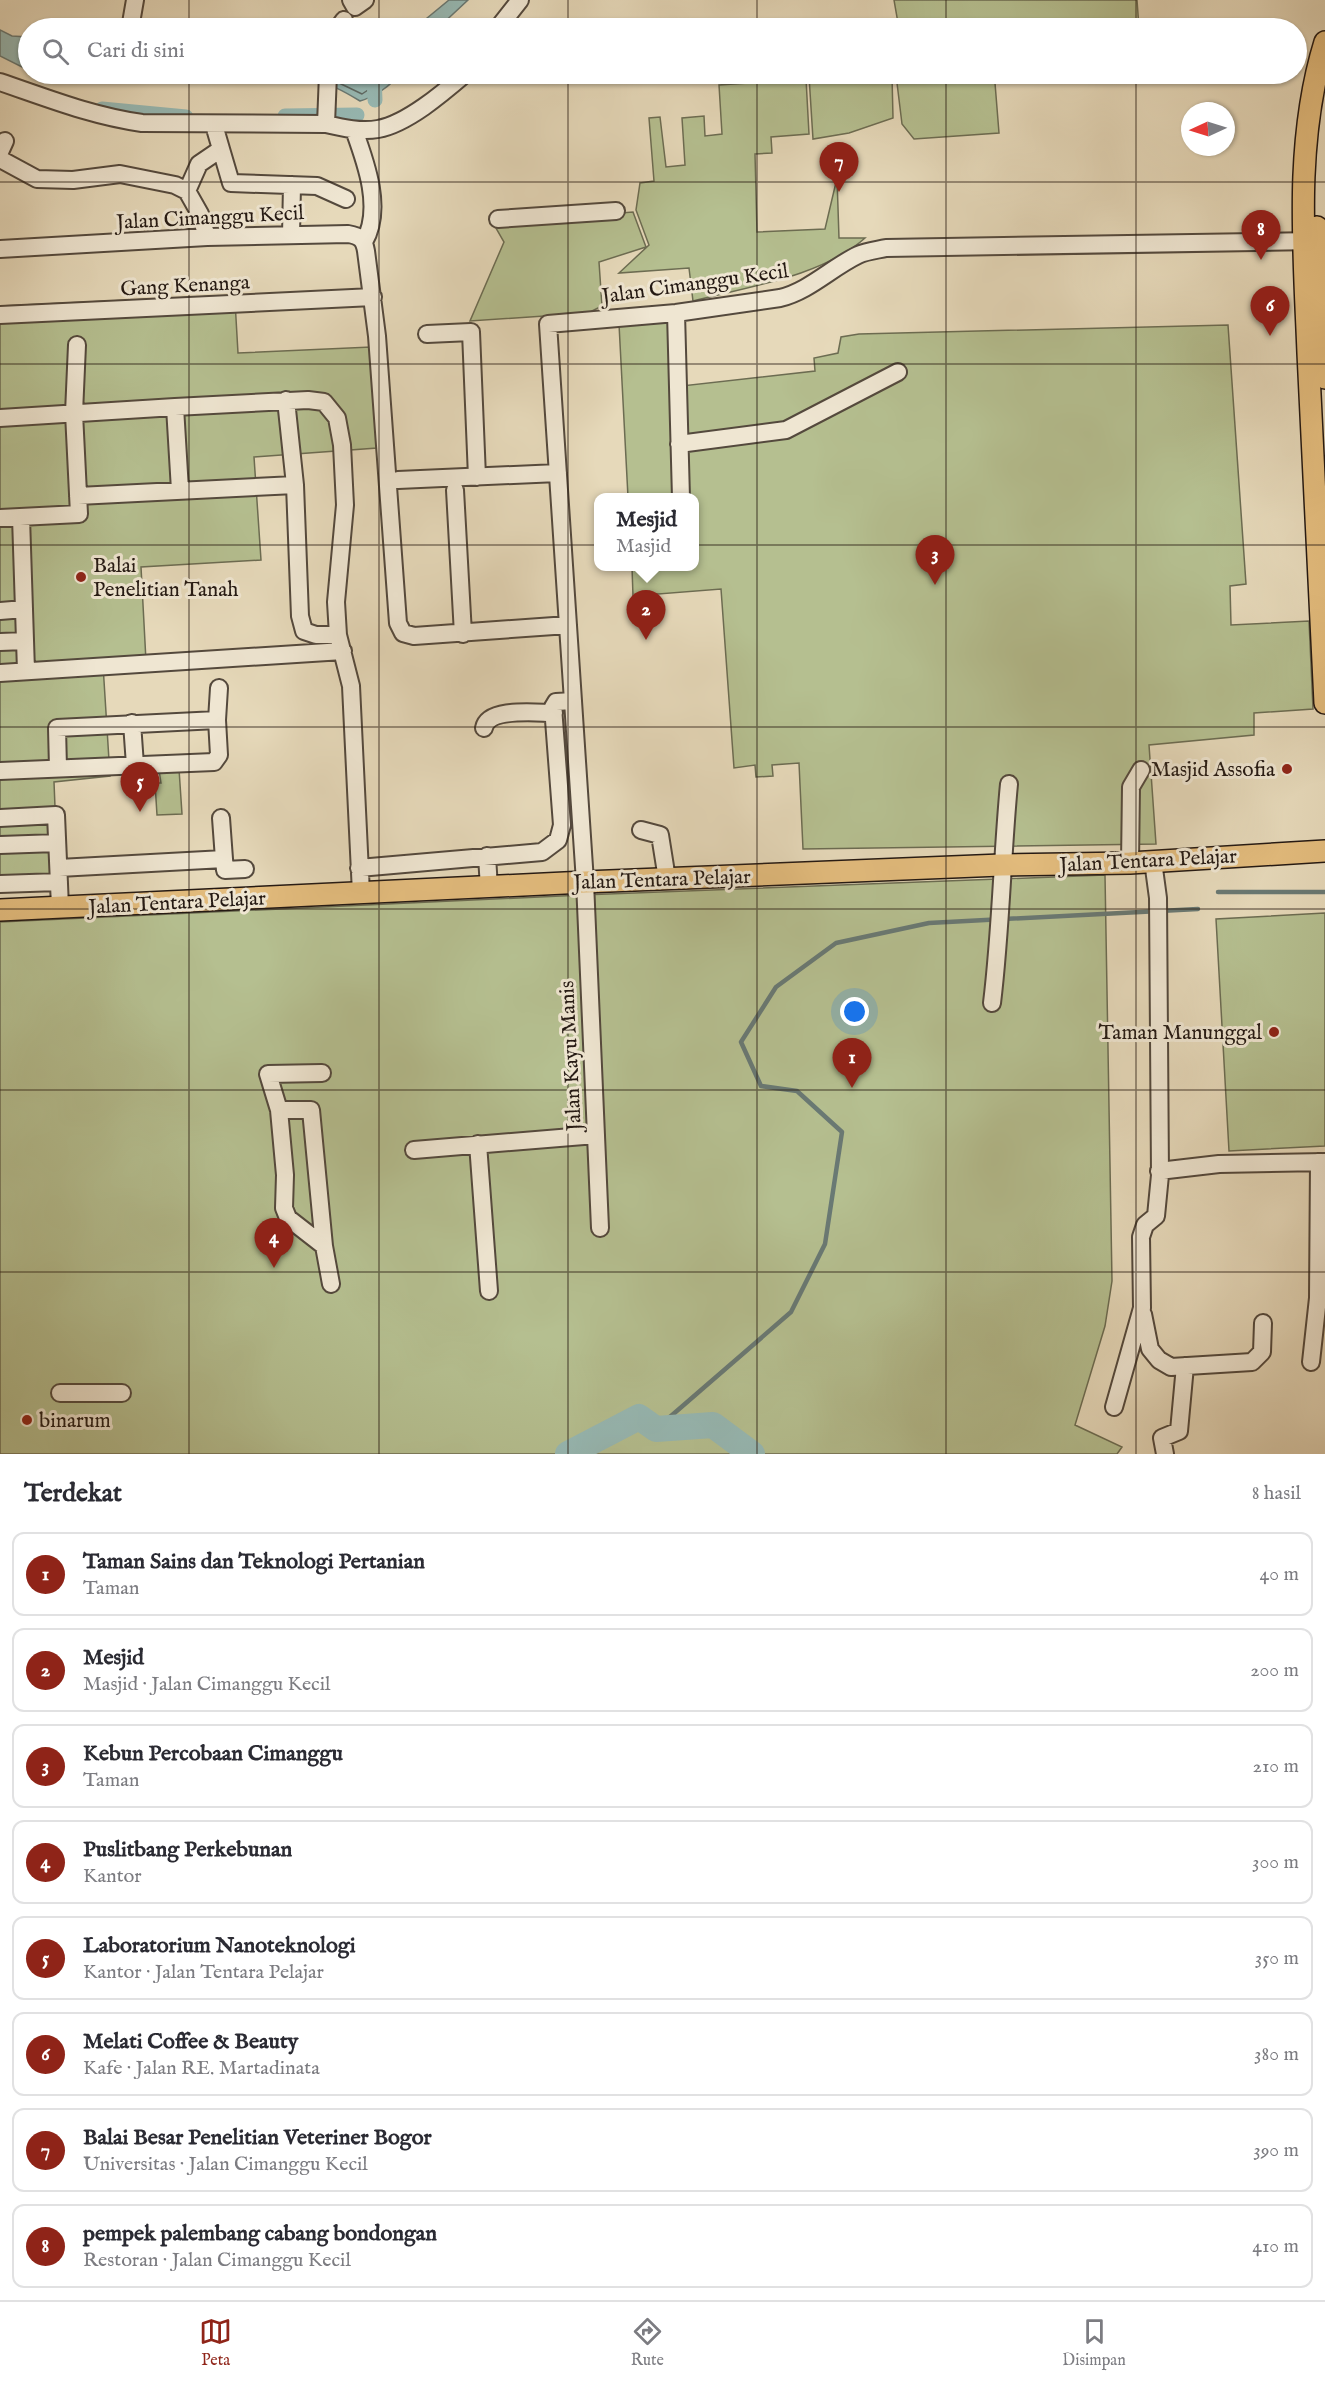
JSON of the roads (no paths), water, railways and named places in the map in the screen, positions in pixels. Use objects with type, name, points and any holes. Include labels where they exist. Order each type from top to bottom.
[{"type":"main road","points":[[1325,42],[1316,142],[1311,241],[1325,378]]},
{"type":"main road","points":[[1317,294],[1325,703]]},
{"type":"main road","name":"Jalan Tentara Pelajar","points":[[0,910],[585,882],[1001,865],[1130,863],[1325,851]]},
{"type":"street","points":[[132,18],[135,0]]},
{"type":"street","points":[[351,0],[355,7],[365,0]]},
{"type":"street","points":[[506,18],[520,0]]},
{"type":"street","points":[[0,82],[113,119],[142,123],[214,125],[326,120],[354,130],[379,129],[430,104],[453,84]]},
{"type":"street","points":[[326,120],[328,84]]},
{"type":"street","points":[[214,125],[231,183],[317,186],[346,199]]},
{"type":"street","points":[[354,130],[362,153],[374,216],[372,228],[364,242],[373,297],[398,623],[403,633],[414,636],[568,625]]},
{"type":"street","points":[[187,191],[199,164],[220,149]]},
{"type":"street","points":[[0,159],[38,179],[73,180],[120,174],[175,185],[187,191],[200,214],[207,237]]},
{"type":"street","points":[[291,235],[292,185]]},
{"type":"street","points":[[498,219],[616,211]]},
{"type":"street","name":"Jalan Cimanggu Kecil","points":[[0,249],[207,237],[291,235],[348,234],[358,236],[364,242]]},
{"type":"street","name":"Jalan Cimanggu Kecil","points":[[585,882],[548,324],[676,313],[797,294],[828,272],[861,253],[886,248],[1311,241]]},
{"type":"street","name":"Gang Kenanga","points":[[0,315],[373,297]]},
{"type":"street","points":[[676,313],[681,493]]},
{"type":"street","points":[[428,334],[471,332],[477,477]]},
{"type":"street","points":[[0,518],[79,514],[74,413],[77,345]]},
{"type":"street","points":[[679,444],[786,429],[898,372]]},
{"type":"street","points":[[0,417],[286,400],[324,402],[337,418],[342,445],[345,505],[336,602],[341,643],[351,686],[361,893]]},
{"type":"street","points":[[286,400],[295,485],[300,616],[304,631],[341,643]]},
{"type":"street","points":[[175,407],[180,490]]},
{"type":"street","points":[[398,480],[558,473]]},
{"type":"street","points":[[78,496],[295,485]]},
{"type":"street","points":[[455,490],[463,634]]},
{"type":"street","points":[[21,517],[26,671]]},
{"type":"street","points":[[0,611],[24,609]]},
{"type":"street","points":[[0,642],[25,640]]},
{"type":"street","points":[[0,673],[341,643]]},
{"type":"street","points":[[0,771],[214,762],[219,755],[216,720],[219,688]]},
{"type":"street","points":[[359,868],[542,852],[558,840],[562,825],[553,707],[556,702],[573,701]]},
{"type":"street","points":[[484,728],[485,722],[493,715],[554,713]]},
{"type":"street","points":[[58,768],[57,728],[216,720]]},
{"type":"street","points":[[132,723],[135,765]]},
{"type":"street","points":[[1130,863],[1131,787],[1141,770]]},
{"type":"street","points":[[993,1003],[1001,930],[1001,865],[1009,784]]},
{"type":"street","points":[[0,818],[56,815],[60,907]]},
{"type":"street","points":[[221,818],[225,870],[245,869]]},
{"type":"street","points":[[640,830],[660,835],[667,879]]},
{"type":"street","points":[[0,846],[57,843]]},
{"type":"street","points":[[487,856],[489,888]]},
{"type":"street","points":[[0,884],[59,875],[224,859]]},
{"type":"street","points":[[1152,861],[1158,898],[1158,1171],[1156,1216],[1145,1225],[1141,1237],[1142,1308],[1150,1349],[1171,1367],[1252,1362],[1262,1352],[1263,1323]]},
{"type":"street","name":"Jalan Kayu Manis","points":[[585,882],[600,1228]]},
{"type":"street","points":[[322,1073],[268,1074],[279,1110],[285,1175],[284,1208],[288,1218],[324,1246]]},
{"type":"street","points":[[279,1110],[311,1110],[324,1246],[331,1284]]},
{"type":"street","points":[[414,1150],[596,1135]]},
{"type":"street","points":[[478,1144],[489,1291]]},
{"type":"street","points":[[1158,1171],[1219,1164],[1322,1162],[1322,1266],[1311,1362]]},
{"type":"street","points":[[1114,1407],[1142,1308]]},
{"type":"street","points":[[1165,1454],[1162,1438],[1179,1431],[1185,1366]]},
{"type":"street","points":[[60,1393],[122,1393]]},
{"type":"water","points":[[449,0],[468,0],[449,18],[427,18]]},
{"type":"water","points":[[0,30],[18,36],[18,65],[0,56]]},
{"type":"water","points":[[325,84],[391,84],[371,97],[360,101]]},
{"type":"waterway","points":[[374,84],[375,100]]},
{"type":"waterway","points":[[102,109],[186,117]]},
{"type":"waterway","points":[[285,116],[357,115]]},
{"type":"waterway","points":[[1218,892],[1325,892]]},
{"type":"waterway","points":[[656,1429],[791,1312],[825,1244],[842,1132],[797,1091],[761,1086],[741,1042],[776,987],[836,943],[929,923],[1198,909]]},
{"type":"waterway","points":[[568,1454],[639,1417],[656,1429],[713,1425],[752,1454]]},
{"type":"place","name":"Balai Besar Penelitian Veteriner Bogor","points":[[839,192]]},
{"type":"place","name":"pempek palembang cabang bondongan","points":[[1261,260]]},
{"type":"place","name":"Melati Coffee & Beauty","points":[[1270,336]]},
{"type":"place","name":"Balai Penelitian Tanah","points":[[81,577]]},
{"type":"place","name":"Kebun Percobaan Cimanggu","points":[[935,585]]},
{"type":"place","name":"Mesjid","points":[[646,640]]},
{"type":"place","name":"Masjid Assofia","points":[[1287,769]]},
{"type":"place","name":"Laboratorium Nanoteknologi","points":[[140,812]]},
{"type":"place","name":"Taman Manunggal","points":[[1274,1032]]},
{"type":"place","name":"Taman Sains dan Teknologi Pertanian","points":[[852,1088]]},
{"type":"place","name":"Puslitbang Perkebunan","points":[[274,1268]]},
{"type":"place","name":"binarum","points":[[27,1420]]}]
